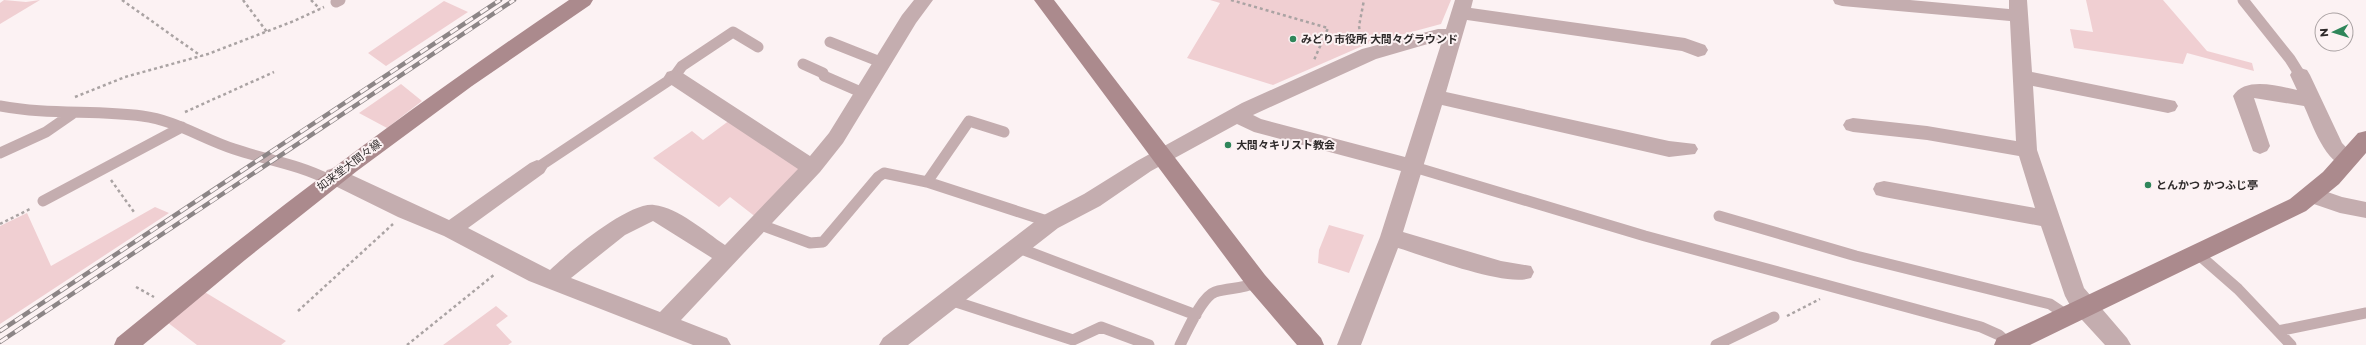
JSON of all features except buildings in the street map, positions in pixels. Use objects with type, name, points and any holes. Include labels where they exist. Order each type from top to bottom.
[{"type":"street","name":"如来堂大間々線","points":[[126,345],[187,293],[332,178],[477,71],[583,0]]},
{"type":"street","points":[[664,323],[726,256],[813,167],[836,138],[863,92],[883,64],[909,19],[924,0]]},
{"type":"street","points":[[1044,0],[1257,282],[1312,345]]},
{"type":"street","points":[[1842,0],[2019,8],[2027,150],[2072,290],[2076,311],[2119,345]]},
{"type":"street","points":[[1349,345],[1391,237],[1414,167],[1462,7],[1685,45],[1698,50]]},
{"type":"street","points":[[891,345],[1050,222],[1092,200],[1162,156],[1238,114],[1369,54],[1438,36],[1453,35]]},
{"type":"street","points":[[2300,75],[2334,148],[2348,160]]},
{"type":"street","points":[[674,77],[804,163],[813,167]]},
{"type":"street","points":[[2022,77],[2168,106]]},
{"type":"street","points":[[2260,146],[2243,96],[2244,93],[2258,90],[2311,100]]},
{"type":"street","points":[[1435,97],[1669,149],[1688,149]]},
{"type":"street","points":[[1238,114],[1254,125],[1414,167]]},
{"type":"street","points":[[1853,125],[1927,133],[2027,150]]},
{"type":"street","points":[[2008,344],[2273,219],[2313,195],[2348,160],[2366,139]]},
{"type":"street","points":[[452,230],[464,219],[538,168]]},
{"type":"street","points":[[332,178],[452,230],[553,281],[719,345]]},
{"type":"street","points":[[1884,189],[2049,219]]},
{"type":"street","points":[[2313,195],[2340,205],[2365,210]]},
{"type":"street","points":[[553,281],[566,269],[634,218],[647,213],[661,215],[726,256]]},
{"type":"street","points":[[1391,237],[1501,270],[1523,272]]},
{"type":"lane","points":[[2243,0],[2290,59],[2300,75]]},
{"type":"lane","points":[[538,168],[674,77],[682,66],[733,32],[758,47]]},
{"type":"lane","points":[[830,42],[883,64]]},
{"type":"lane","points":[[803,64],[823,73],[824,76],[863,92]]},
{"type":"lane","points":[[0,106],[50,113],[143,116],[167,121],[235,150],[285,163],[332,178]]},
{"type":"lane","points":[[0,153],[46,132],[72,114]]},
{"type":"lane","points":[[927,182],[969,121],[1004,132]]},
{"type":"lane","points":[[43,201],[104,170],[182,127]]},
{"type":"lane","points":[[1414,167],[1623,230],[1836,289],[1876,298],[1981,327],[1999,335],[2008,344]]},
{"type":"lane","points":[[758,224],[816,244],[823,242],[881,175],[890,174],[927,182],[1050,222]]},
{"type":"lane","points":[[1719,216],[1856,256],[2076,311]]},
{"type":"lane","points":[[1016,247],[1196,315]]},
{"type":"lane","points":[[2198,254],[2238,289],[2291,345]]},
{"type":"lane","points":[[1180,345],[1196,315],[1211,294],[1242,289],[1257,282]]},
{"type":"lane","points":[[950,300],[1073,340],[1079,340],[1097,327],[1101,327],[1149,345]]},
{"type":"lane","points":[[2278,331],[2366,313]]},
{"type":"lane","points":[[1716,345],[1774,317]]},
{"type":"path","points":[[122,0],[202,56]]},
{"type":"path","points":[[243,0],[267,32]]},
{"type":"path","points":[[311,0],[320,9]]},
{"type":"path","points":[[1231,0],[1328,28],[1312,65]]},
{"type":"path","points":[[1363,48],[1359,26],[1364,0]]},
{"type":"path","points":[[50,113],[79,94],[102,85],[202,56],[267,32],[338,1]]},
{"type":"path","points":[[167,121],[274,72]]},
{"type":"path","points":[[104,170],[134,212]]},
{"type":"path","points":[[0,224],[43,201]]},
{"type":"path","points":[[298,311],[406,211]]},
{"type":"path","points":[[407,345],[512,261]]},
{"type":"path","points":[[1774,317],[1787,316],[1836,289]]},
{"type":"shaded area","points":[[4,0],[26,2],[40,0],[0,24],[0,3]]},
{"type":"shaded area","name":"みどり市役所 大間々グラウンド","points":[[1210,0],[1451,0],[1441,24],[1367,44],[1273,85],[1187,58],[1220,3]]},
{"type":"shaded area","points":[[2086,0],[2163,0],[2207,51],[2252,63],[2254,71],[2187,53],[2183,64],[2074,48],[2070,29],[2093,32]]},
{"type":"shaded area","points":[[444,1],[468,12],[386,66],[368,53]]},
{"type":"shaded area","points":[[401,84],[422,101],[387,128],[359,113]]},
{"type":"shaded area","points":[[730,120],[797,164],[800,171],[757,218],[730,197],[719,207],[653,158],[692,131],[703,140]]},
{"type":"shaded area","points":[[155,207],[169,213],[0,324],[0,226],[27,213],[51,266]]},
{"type":"shaded area","points":[[1329,225],[1364,235],[1349,273],[1318,263],[1319,250]]},
{"type":"shaded area","points":[[203,291],[286,341],[281,345],[197,345],[167,322]]},
{"type":"shaded area","points":[[496,306],[508,316],[496,325],[512,342],[508,345],[443,345]]},
{"type":"railway","points":[[0,331],[500,0]]},
{"type":"railway","points":[[0,342],[514,0]]},
{"type":"place","name":"みどり市役所 大間々グラウンド","points":[[1293,39]]},
{"type":"place","name":"大間々キリスト教会","points":[[1228,145]]},
{"type":"place","name":"とんかつ かつふじ亭","points":[[2148,185]]}]
